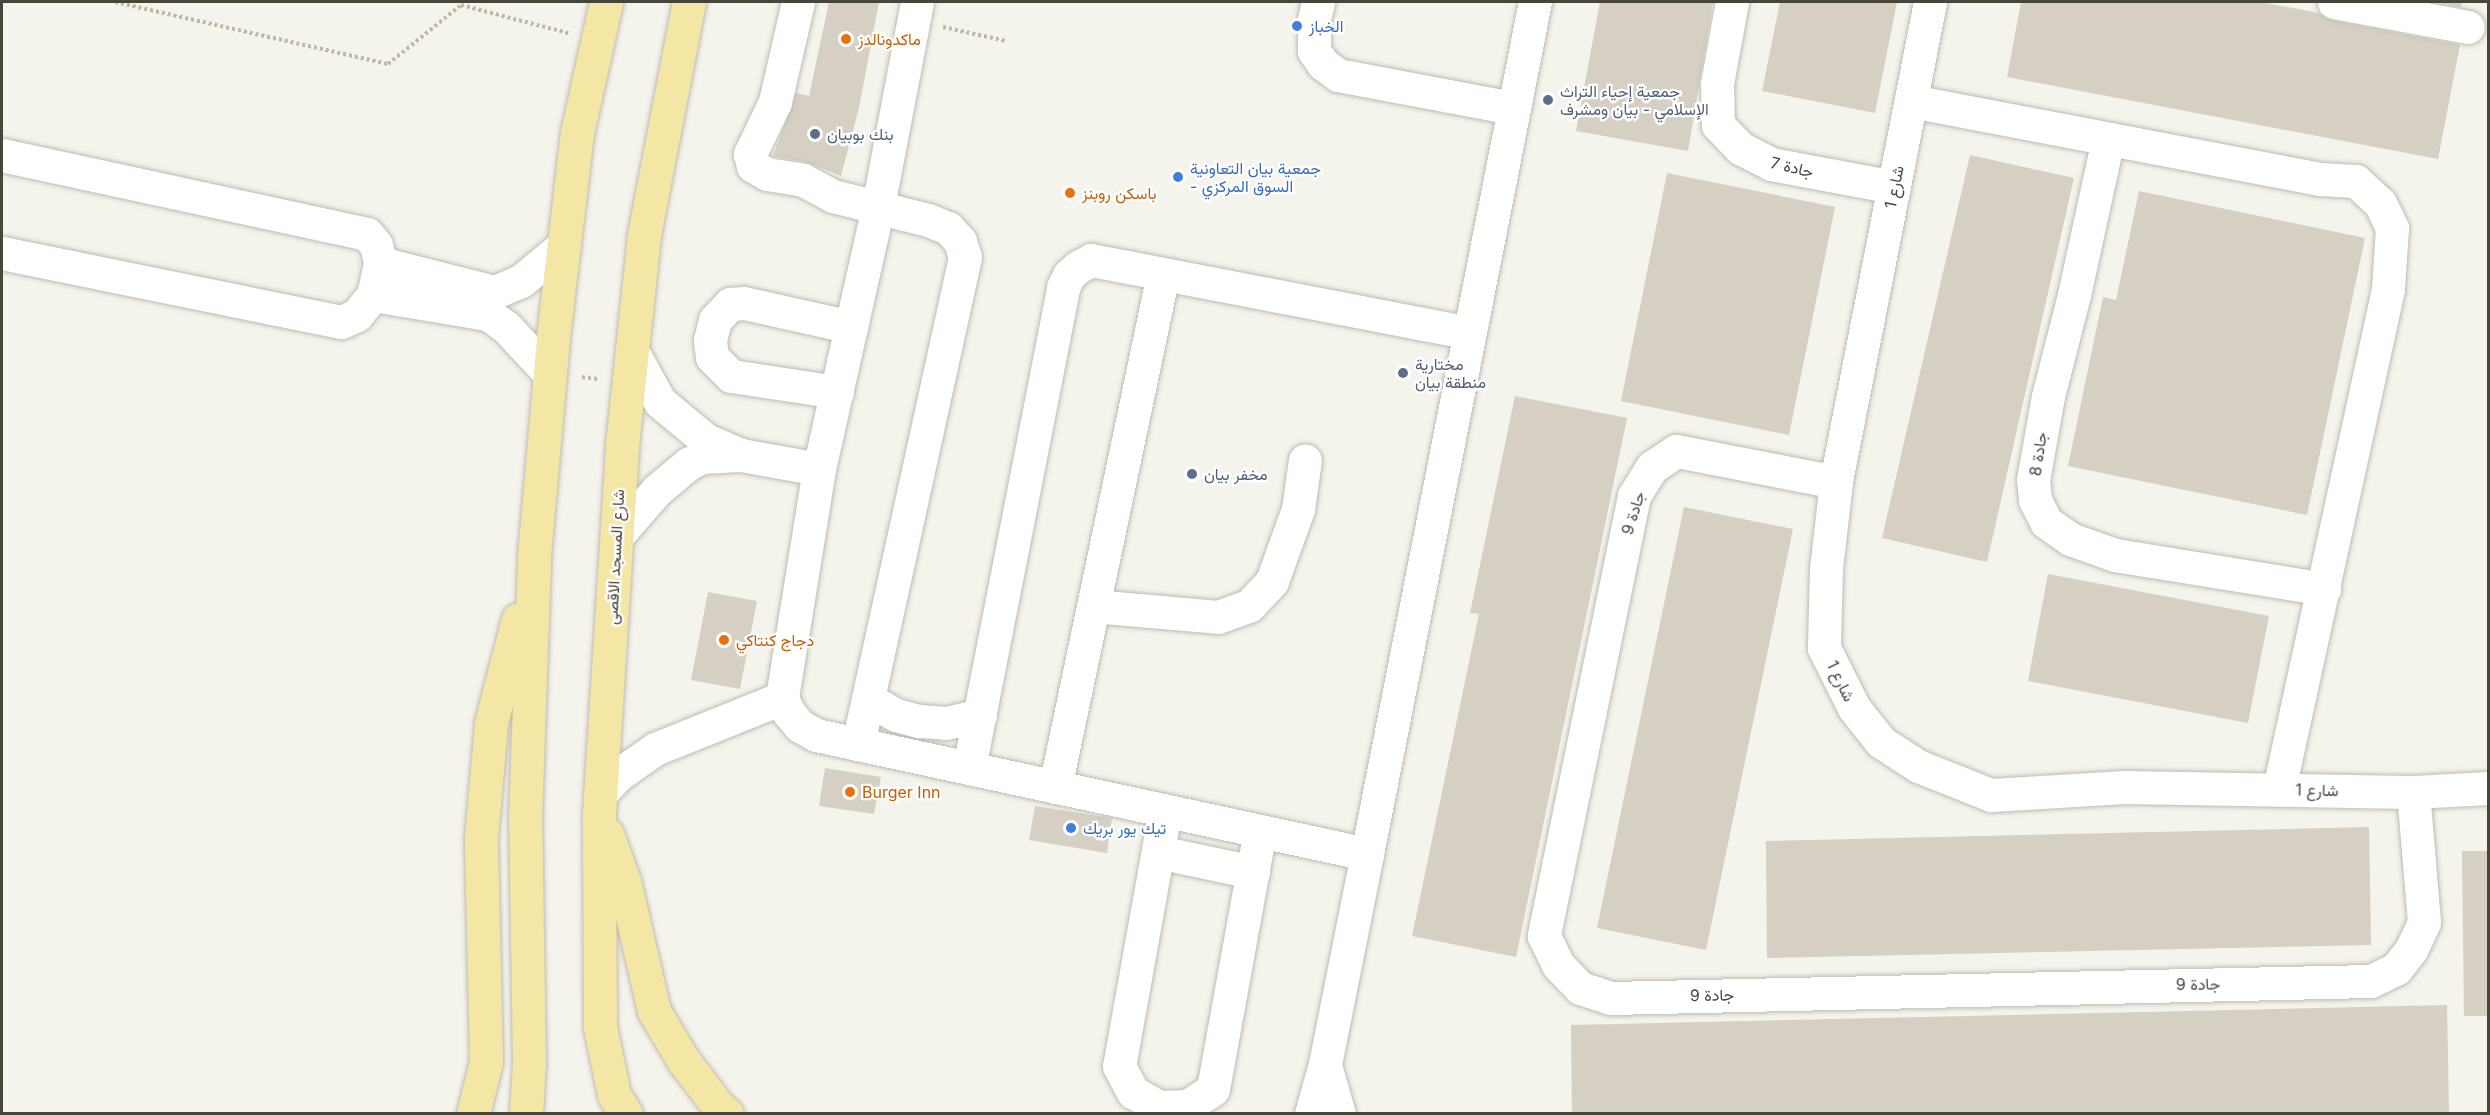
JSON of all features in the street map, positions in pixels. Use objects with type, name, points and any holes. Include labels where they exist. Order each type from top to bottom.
[{"type":"main road","points":[[526,1113],[529,1063],[525,819],[534,556],[550,374],[577,133],[606,2]]},
{"type":"main road","name":"شارع المسجد الاقصى","points":[[626,1113],[614,1095],[600,1027],[600,803],[622,445],[644,236],[689,2]]},
{"type":"main road","points":[[473,1113],[486,1062],[481,838],[491,723],[534,556]]},
{"type":"main road","points":[[600,803],[624,881],[654,1011],[683,1060],[718,1106],[728,1113]]},
{"type":"street","points":[[798,2],[775,102],[752,147],[751,160],[759,171],[767,174],[803,180],[833,196],[928,220],[948,228],[960,241],[965,258],[858,744]]},
{"type":"street","points":[[1318,2],[1314,21],[1314,51],[1323,64],[1338,75],[1514,108]]},
{"type":"street","points":[[1311,1113],[1325,1064],[1535,2]]},
{"type":"street","name":"جادة 7","points":[[1732,2],[1717,84],[1718,125],[1740,148],[1772,164],[1894,187]]},
{"type":"street","name":"شارع 1","points":[[1930,2],[1836,482],[1826,569],[1824,648],[1854,708],[1881,742],[1918,766],[1991,795],[2125,787],[2413,792],[2488,788]]},
{"type":"street","points":[[2334,2],[2468,27]]},
{"type":"street","points":[[915,11],[878,207],[819,469],[782,698],[789,713],[800,726],[816,735],[1367,854]]},
{"type":"street","points":[[1911,101],[2319,179],[2356,181],[2380,203],[2392,228],[2388,290],[2279,789]]},
{"type":"street","name":"جادة 8","points":[[2108,139],[2074,295],[2048,396],[2033,480],[2035,500],[2046,522],[2070,538],[2115,555],[2324,589]]},
{"type":"street","points":[[2,155],[367,234],[376,245],[380,263],[373,295],[357,315],[341,322],[2,253]]},
{"type":"street","points":[[380,263],[495,292],[521,281],[564,245]]},
{"type":"street","points":[[969,768],[1064,287],[1069,275],[1091,260],[1469,333]]},
{"type":"street","points":[[1055,787],[1163,274]]},
{"type":"street","points":[[373,295],[488,314],[506,327],[550,374]]},
{"type":"street","points":[[837,392],[731,376],[712,357],[710,340],[715,320],[730,304],[744,303],[851,327]]},
{"type":"street","points":[[630,366],[660,402],[682,423],[706,440],[741,455],[819,469]]},
{"type":"street","name":"جادة 9","points":[[1836,482],[1676,451],[1652,467],[1634,496],[1544,936],[1558,965],[1580,988],[1610,998],[2371,981],[2396,969],[2411,950],[2424,922],[2413,792]]},
{"type":"street","points":[[617,536],[657,490],[688,464],[702,458],[741,455]]},
{"type":"street","points":[[1093,606],[1218,617],[1249,606],[1272,581],[1298,509],[1305,460]]},
{"type":"street","points":[[600,803],[618,776],[655,749],[782,698]]},
{"type":"street","points":[[868,699],[896,715],[919,721],[946,723],[980,715]]},
{"type":"street","points":[[1165,811],[1119,1066],[1133,1092],[1159,1107],[1188,1106],[1213,1089],[1260,831]]},
{"type":"street","points":[[1158,852],[1253,872]]},
{"type":"street","points":[[1325,1064],[1339,1113]]},
{"type":"path","points":[[115,2],[388,64],[461,5],[598,41]]},
{"type":"path","points":[[915,11],[1006,41]]},
{"type":"path","points":[[550,374],[630,366]]},
{"type":"building","points":[[829,2],[879,2],[859,108],[841,176],[806,162],[773,156],[796,93],[809,96]]},
{"type":"building","points":[[1600,2],[1713,2],[1688,151],[1576,131]]},
{"type":"building","points":[[1780,2],[1897,2],[1875,113],[1762,91]]},
{"type":"building","points":[[2021,2],[2260,2],[2319,13],[2331,20],[2460,45],[2438,159],[2007,77]]},
{"type":"building","points":[[2434,2],[2462,2],[2461,7]]},
{"type":"building","points":[[1970,155],[2074,178],[1987,562],[1882,538]]},
{"type":"building","points":[[1667,173],[1835,207],[1789,435],[1621,401]]},
{"type":"building","points":[[2139,191],[2365,238],[2307,515],[2068,466],[2103,297],[2116,300]]},
{"type":"building","points":[[1515,396],[1627,418],[1516,957],[1412,936],[1479,614],[1470,613]]},
{"type":"building","points":[[1684,507],[1793,529],[1706,950],[1597,928]]},
{"type":"building","points":[[2048,574],[2269,616],[2248,723],[2028,681]]},
{"type":"building","name":"دجاج كنتاكي","points":[[708,592],[757,601],[740,689],[691,680]]},
{"type":"building","name":"Burger Inn","points":[[825,768],[881,777],[874,814],[819,806]]},
{"type":"building","name":"تيك يور بريك","points":[[1035,806],[1112,818],[1107,853],[1029,840]]},
{"type":"building","points":[[2369,827],[2371,945],[1767,958],[1766,841]]},
{"type":"building","points":[[2462,851],[2488,851],[2488,1016],[2464,1016]]},
{"type":"building","points":[[2447,1005],[2449,1113],[1572,1113],[1571,1025]]},
{"type":"place","name":"الخباز","points":[[1297,26]]},
{"type":"place","name":"ماكدونالدز","points":[[846,39]]},
{"type":"place","name":"جمعية إحياء التراث الإسلامي - بيان ومشرف","points":[[1548,100]]},
{"type":"place","name":"بنك بوبيان","points":[[815,134]]},
{"type":"place","name":"جمعية بيان التعاونية - السوق المركزي","points":[[1178,177]]},
{"type":"place","name":"باسكن روبنز","points":[[1070,193]]},
{"type":"place","name":"مختارية منطقة بيان","points":[[1403,373]]},
{"type":"place","name":"مخفر بيان","points":[[1192,474]]},
{"type":"place","name":"دجاج كنتاكي","points":[[724,640]]},
{"type":"place","name":"Burger Inn","points":[[850,792]]},
{"type":"place","name":"تيك يور بريك","points":[[1071,828]]}]
